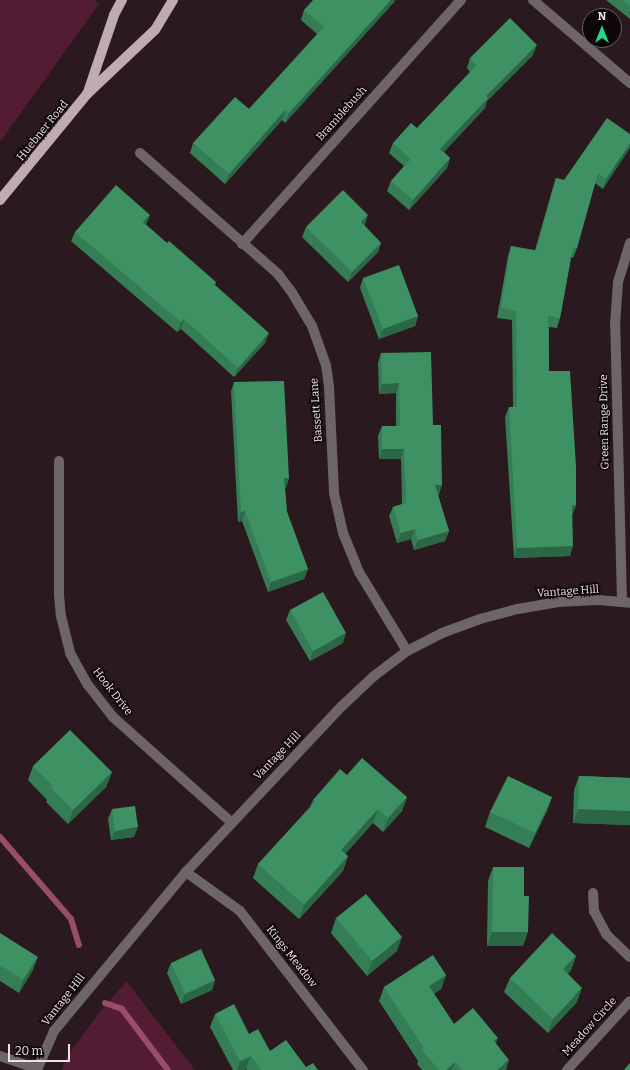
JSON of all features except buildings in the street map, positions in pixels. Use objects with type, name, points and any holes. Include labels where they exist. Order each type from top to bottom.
[{"type":"main road","name":"Huebner Road","points":[[87,94],[114,14],[122,0]]},
{"type":"main road","name":"Huebner Road","points":[[0,200],[46,147],[87,94],[154,30],[174,0]]},
{"type":"street","name":"Bramblebush","points":[[242,244],[461,0]]},
{"type":"street","points":[[533,0],[630,83]]},
{"type":"street","name":"Bassett Lane","points":[[140,153],[278,274],[291,291],[312,326],[326,365],[329,386],[334,493],[341,527],[359,572],[407,651]]},
{"type":"street","name":"Green Range Drive","points":[[626,602],[615,325],[618,282],[630,243]]},
{"type":"street","name":"Hook Drive","points":[[59,461],[59,595],[61,616],[70,653],[88,686],[113,718],[231,822]]},
{"type":"street","name":"Vantage Hill","points":[[37,1070],[54,1031],[186,872],[231,822],[342,706],[407,651],[442,633],[518,609],[558,602],[626,602]]},
{"type":"street","name":"Kings Meadow","points":[[186,872],[240,911],[363,1070]]},
{"type":"street","points":[[593,893],[594,911],[606,934],[630,958]]},
{"type":"street","name":"Meadow Circle","points":[[567,1070],[630,1001]]},
{"type":"street","points":[[0,1056],[37,1070]]},
{"type":"shaded area","points":[[0,0],[94,0],[99,4],[0,142]]},
{"type":"shaded area","points":[[127,981],[195,1070],[62,1070],[65,1059],[102,1009]]},
{"type":"waterway","points":[[0,837],[71,919],[79,945]]},
{"type":"waterway","points":[[105,1003],[122,1009],[168,1070]]}]
